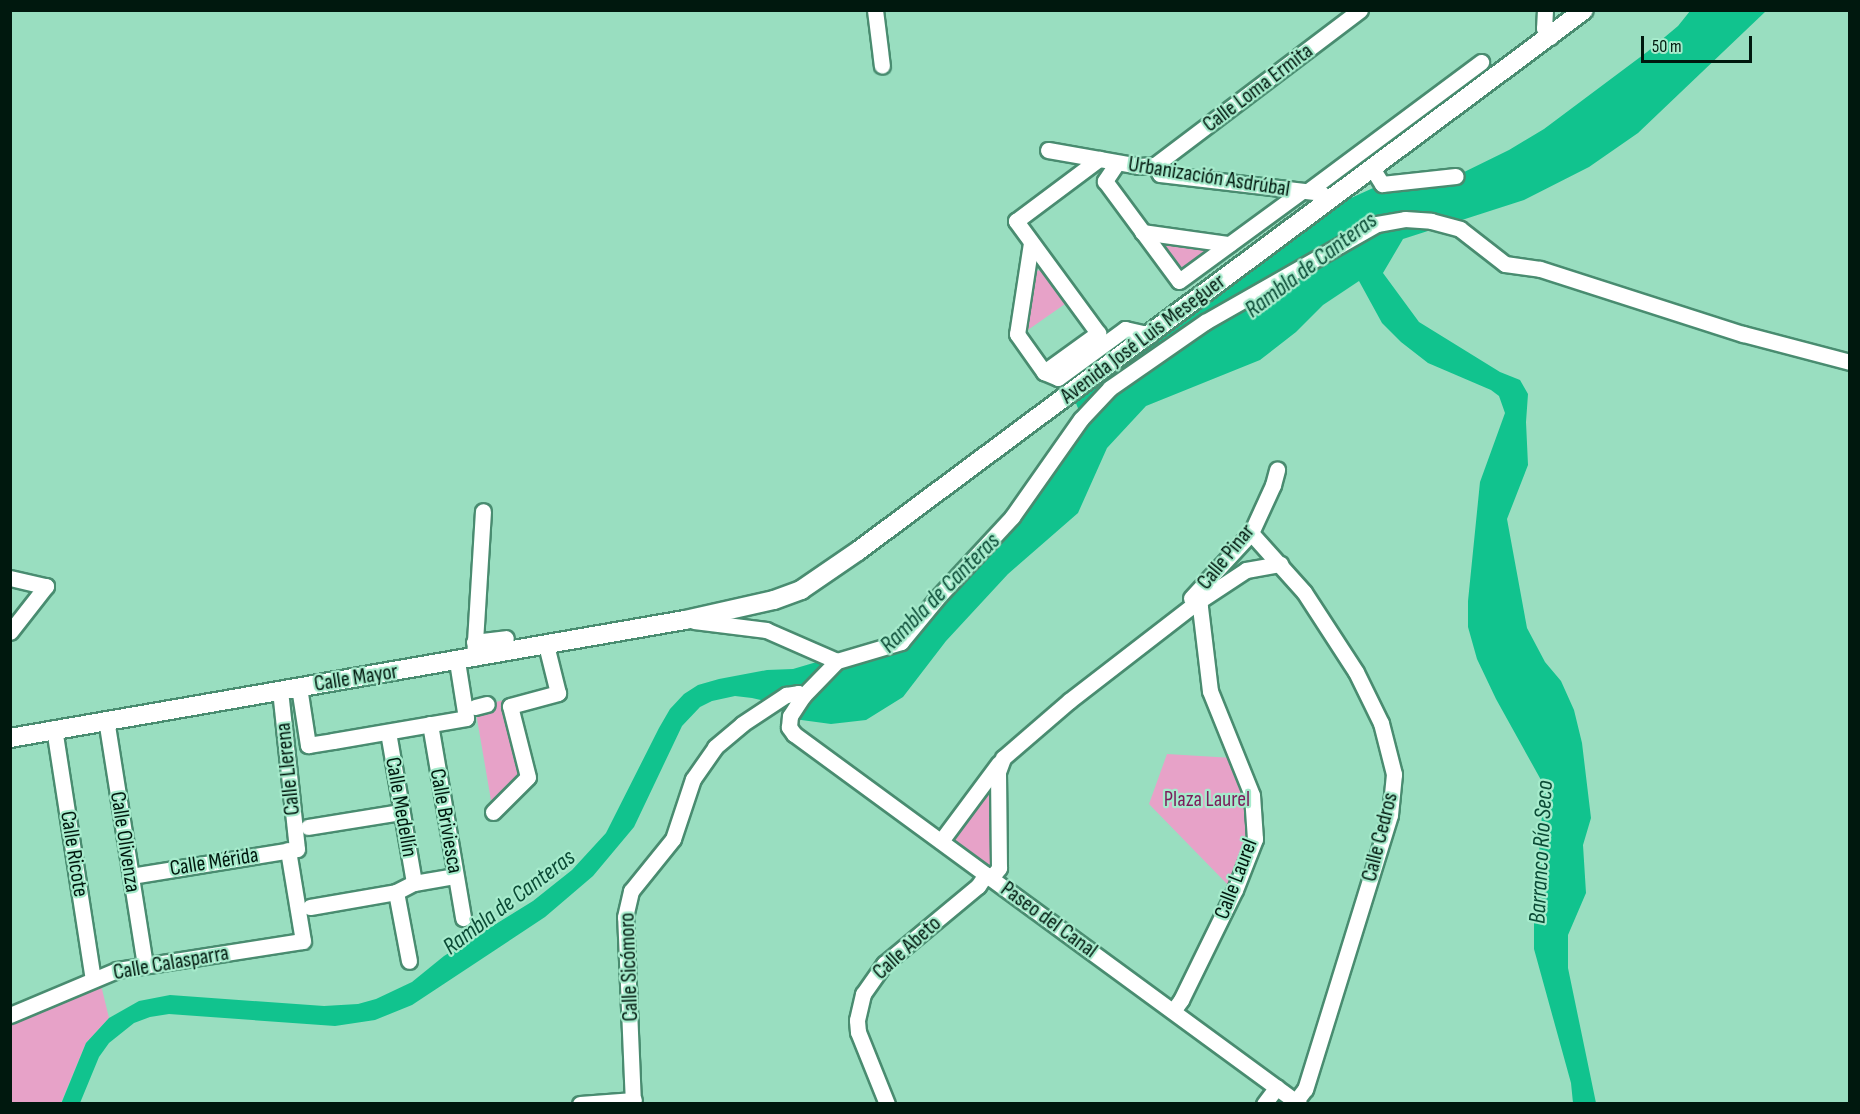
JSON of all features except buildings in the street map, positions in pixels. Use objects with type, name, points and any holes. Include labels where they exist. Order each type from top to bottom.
[{"type":"main road","name":"Avenida José Luis Meseguer","points":[[685,620],[784,597],[818,580],[1550,37],[1580,12]]},
{"type":"main road","name":"Calle Mayor","points":[[16,734],[299,687],[468,654],[546,645],[685,620]]},
{"type":"street","points":[[875,10],[882,66]]},
{"type":"street","name":"Calle Loma Ermita","points":[[1155,165],[1360,10]]},
{"type":"street","points":[[1545,10],[1544,28],[1550,37]]},
{"type":"street","points":[[1305,191],[1481,62]]},
{"type":"street","name":"Urbanización Asdrúbal","points":[[1048,150],[1117,163],[1139,166],[1155,165],[1160,174],[1321,193],[1327,201]]},
{"type":"street","points":[[1051,375],[1098,333],[1016,221],[1099,159]]},
{"type":"street","name":"Urbanización Asdrúbal","points":[[1117,163],[1105,181],[1179,281],[1305,191]]},
{"type":"street","points":[[1372,168],[1382,184],[1456,176]]},
{"type":"street","points":[[803,696],[837,661],[901,642],[938,597],[1012,517],[1081,419],[1110,388],[1205,322],[1377,224],[1405,219],[1431,221],[1460,229],[1505,264],[1540,269],[1743,334],[1850,362]]},
{"type":"street","points":[[1142,232],[1229,244]]},
{"type":"street","points":[[1031,243],[1017,334],[1051,375]]},
{"type":"street","points":[[1051,375],[1125,329],[1149,335]]},
{"type":"street","name":"Calle Pinar","points":[[1157,632],[1251,533],[1274,485],[1277,470]]},
{"type":"street","points":[[388,732],[466,718],[468,654],[483,511]]},
{"type":"street","name":"Calle Cedros","points":[[1251,533],[1304,592],[1366,690],[1386,737],[1394,784],[1390,816],[1305,1089],[1298,1102]]},
{"type":"street","name":"Calle Pinar","points":[[941,842],[1003,758],[1069,701],[1196,603],[1246,570],[1280,564]]},
{"type":"street","points":[[10,578],[46,586],[10,632]]},
{"type":"street","name":"Calle Laurel","points":[[1173,1011],[1181,1000],[1236,890],[1255,839],[1252,795],[1210,692],[1200,608],[1196,603]]},
{"type":"street","points":[[685,620],[766,630],[837,661]]},
{"type":"street","points":[[468,654],[506,638]]},
{"type":"street","points":[[493,812],[528,777],[510,706],[558,693],[546,645]]},
{"type":"street","name":"Calle Llerena","points":[[299,687],[308,745],[388,732]]},
{"type":"street","name":"Calle Llerena","points":[[280,690],[292,849],[303,941]]},
{"type":"street","name":"Calle Sicómoro","points":[[633,1102],[625,916],[631,891],[673,839],[693,779],[715,747],[742,724],[786,695],[798,693],[803,696]]},
{"type":"street","name":"Paseo del Canal","points":[[803,696],[789,721],[792,731],[798,737],[1298,1102]]},
{"type":"street","name":"Calle Olivenza","points":[[106,719],[145,965]]},
{"type":"street","name":"Calle Briviesca","points":[[430,724],[463,918]]},
{"type":"street","name":"Calle Ricote","points":[[54,728],[93,979]]},
{"type":"street","name":"Calle Medellín","points":[[388,732],[414,883]]},
{"type":"street","points":[[989,876],[999,868],[998,772],[1003,758]]},
{"type":"street","points":[[308,827],[401,812]]},
{"type":"street","name":"Calle Mérida","points":[[131,876],[292,849]]},
{"type":"street","points":[[310,907],[396,892],[414,883],[455,876]]},
{"type":"street","name":"Calle Abeto","points":[[887,1104],[858,1032],[857,1020],[863,994],[884,964],[989,876]]},
{"type":"street","name":"Calle Medellín","points":[[396,892],[409,962]]},
{"type":"street","name":"Calle Calasparra","points":[[10,1015],[117,970],[303,941]]},
{"type":"street","points":[[1264,1104],[1277,1087]]},
{"type":"street","points":[[580,1104],[633,1102]]},
{"type":"green space","points":[[1142,232],[1229,244],[1179,281]]},
{"type":"green space","points":[[1042,270],[1065,304],[1025,332],[1035,271]]},
{"type":"green space","points":[[508,699],[528,777],[493,812],[475,707]]},
{"type":"green space","name":"Plaza Laurel","points":[[1167,754],[1233,758],[1255,824],[1230,887],[1149,804]]},
{"type":"green space","points":[[1003,758],[991,878],[941,841]]},
{"type":"green space","points":[[101,985],[109,1018],[86,1043],[61,1103],[11,1103],[10,1025]]},
{"type":"water","points":[[1690,11],[1766,11],[1638,133],[1589,167],[1524,200],[1403,239],[1383,273],[1419,322],[1500,372],[1520,380],[1528,394],[1526,422],[1528,465],[1507,519],[1527,628],[1545,662],[1561,681],[1574,710],[1582,743],[1591,818],[1583,845],[1586,893],[1568,935],[1568,968],[1596,1103],[1573,1103],[1571,1083],[1534,949],[1534,914],[1542,814],[1541,780],[1496,699],[1477,659],[1468,627],[1468,601],[1480,482],[1505,413],[1499,396],[1491,390],[1428,363],[1401,342],[1382,323],[1359,281],[1323,305],[1296,332],[1260,360],[1146,406],[1107,448],[1078,513],[1008,574],[946,641],[903,697],[866,720],[831,724],[794,719],[765,701],[752,698],[735,696],[712,701],[700,707],[682,726],[634,827],[593,876],[545,917],[412,1005],[375,1020],[335,1026],[169,1014],[150,1017],[134,1023],[109,1043],[99,1057],[80,1103],[61,1104],[86,1043],[109,1018],[139,1001],[170,995],[324,1006],[358,1004],[376,999],[412,982],[444,956],[533,901],[572,870],[606,833],[659,728],[670,709],[684,694],[698,685],[719,679],[767,670],[793,669],[898,638],[1008,515],[1080,413],[1075,401],[1331,207],[1382,184],[1456,176],[1509,150],[1544,129],[1647,52],[1678,26]]},
{"type":"water label","name":"Rambla de Canteras","points":[[1311,265]]},
{"type":"water label","name":"Rambla de Canteras","points":[[940,593]]},
{"type":"water label","name":"Barranco Río Seco","points":[[1541,852]]},
{"type":"water label","name":"Rambla de Canteras","points":[[509,902]]}]
